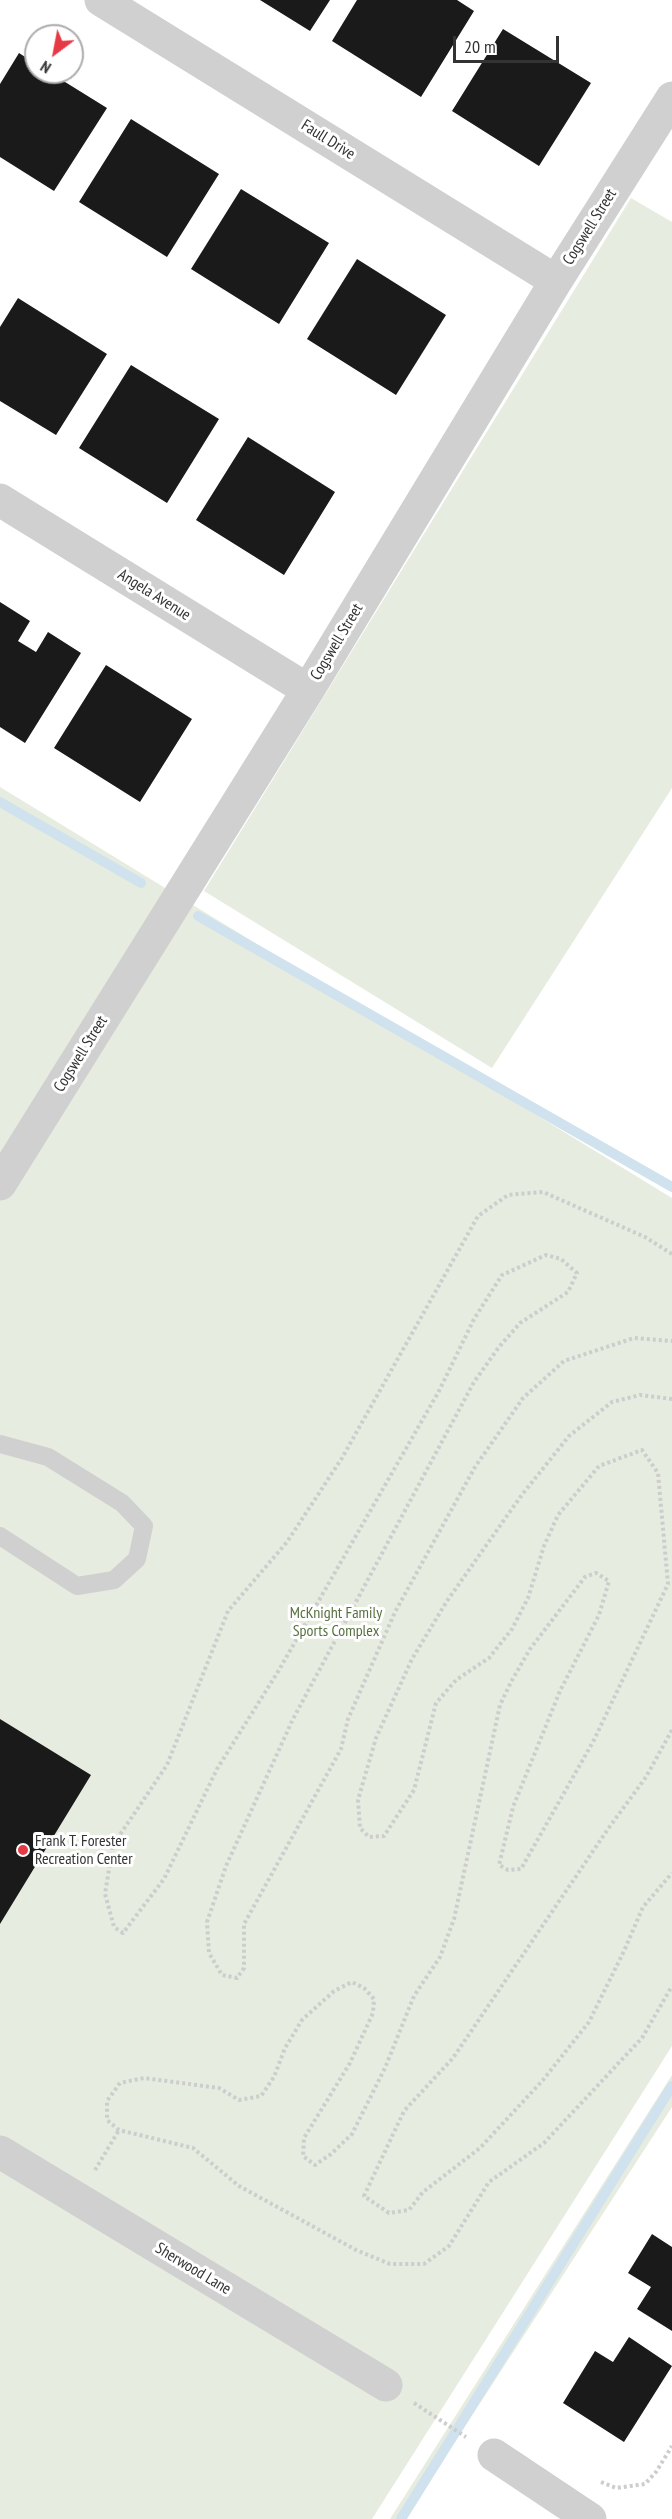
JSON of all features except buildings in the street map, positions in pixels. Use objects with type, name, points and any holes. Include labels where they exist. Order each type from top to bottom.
[{"type":"street","name":"Faull Drive","points":[[101,0],[556,281]]},
{"type":"street","name":"Cogswell Street","points":[[0,1184],[308,690],[556,281],[672,98]]},
{"type":"street","name":"Angela Avenue","points":[[0,500],[308,690]]},
{"type":"street","name":"Sherwood Lane","points":[[0,2152],[386,2385]]},
{"type":"street","points":[[485,2449],[590,2519]]},
{"type":"lane","points":[[0,1444],[48,1457],[122,1503],[144,1526],[137,1558],[114,1580],[77,1586],[0,1536]]},
{"type":"path","points":[[672,1254],[645,1237],[543,1192],[508,1195],[478,1216],[342,1458],[287,1542],[228,1611],[167,1765],[113,1845],[105,1894],[114,1927],[123,1933],[164,1879],[217,1769],[285,1660],[440,1391],[474,1319],[502,1275],[546,1255],[561,1259],[577,1273],[568,1292],[520,1323],[499,1347],[474,1382],[293,1719],[226,1866],[207,1922],[209,1953],[222,1975],[237,1978],[244,1968],[244,1924],[341,1749],[348,1719],[395,1612],[475,1467],[523,1398],[564,1361],[634,1338],[672,1341]]},
{"type":"path","points":[[672,1399],[640,1395],[612,1402],[569,1436],[521,1496],[447,1601],[412,1659],[376,1738],[358,1800],[360,1828],[369,1837],[384,1836],[414,1790],[436,1703],[456,1680],[489,1658],[512,1629],[528,1598],[544,1546],[558,1515],[599,1466],[642,1450],[658,1473],[668,1584],[594,1740],[521,1869],[508,1870],[499,1865],[513,1807],[560,1691],[599,1615],[609,1581],[596,1573],[585,1576],[530,1649],[500,1705],[454,1919],[440,1957],[414,1996],[385,2068],[352,2134],[315,2165],[303,2156],[304,2138],[350,2063],[373,2013],[374,1999],[364,1988],[351,1982],[334,1991],[302,2020],[285,2048],[274,2077],[261,2096],[239,2100],[219,2088],[144,2078],[120,2084],[107,2101],[107,2120],[119,2130],[193,2148],[239,2186],[356,2250],[390,2264],[424,2264],[449,2247],[489,2182],[544,2143],[642,2038],[672,1986]]},
{"type":"path","points":[[672,1730],[646,1777],[608,1828],[453,2058],[404,2111],[364,2196],[389,2213],[409,2210],[423,2192],[480,2148],[543,2080],[589,2022],[643,1907],[672,1873]]},
{"type":"path","points":[[77,2199],[119,2130]]},
{"type":"path","points":[[430,2413],[485,2449]]},
{"type":"green space","points":[[631,198],[672,222],[672,788],[492,1068],[204,891]]},
{"type":"green space","name":"McKnight Family Sports Complex","points":[[0,787],[672,1198],[672,2046],[372,2519],[0,2519]]},
{"type":"green space","points":[[672,2075],[672,2107],[405,2519],[390,2519]]},
{"type":"waterway","points":[[0,802],[141,883]]},
{"type":"waterway","points":[[198,916],[672,1187]]},
{"type":"waterway","points":[[401,2519],[672,2086]]},
{"type":"place","name":"Frank T. Forester Recreation Center","points":[[23,1850]]}]
